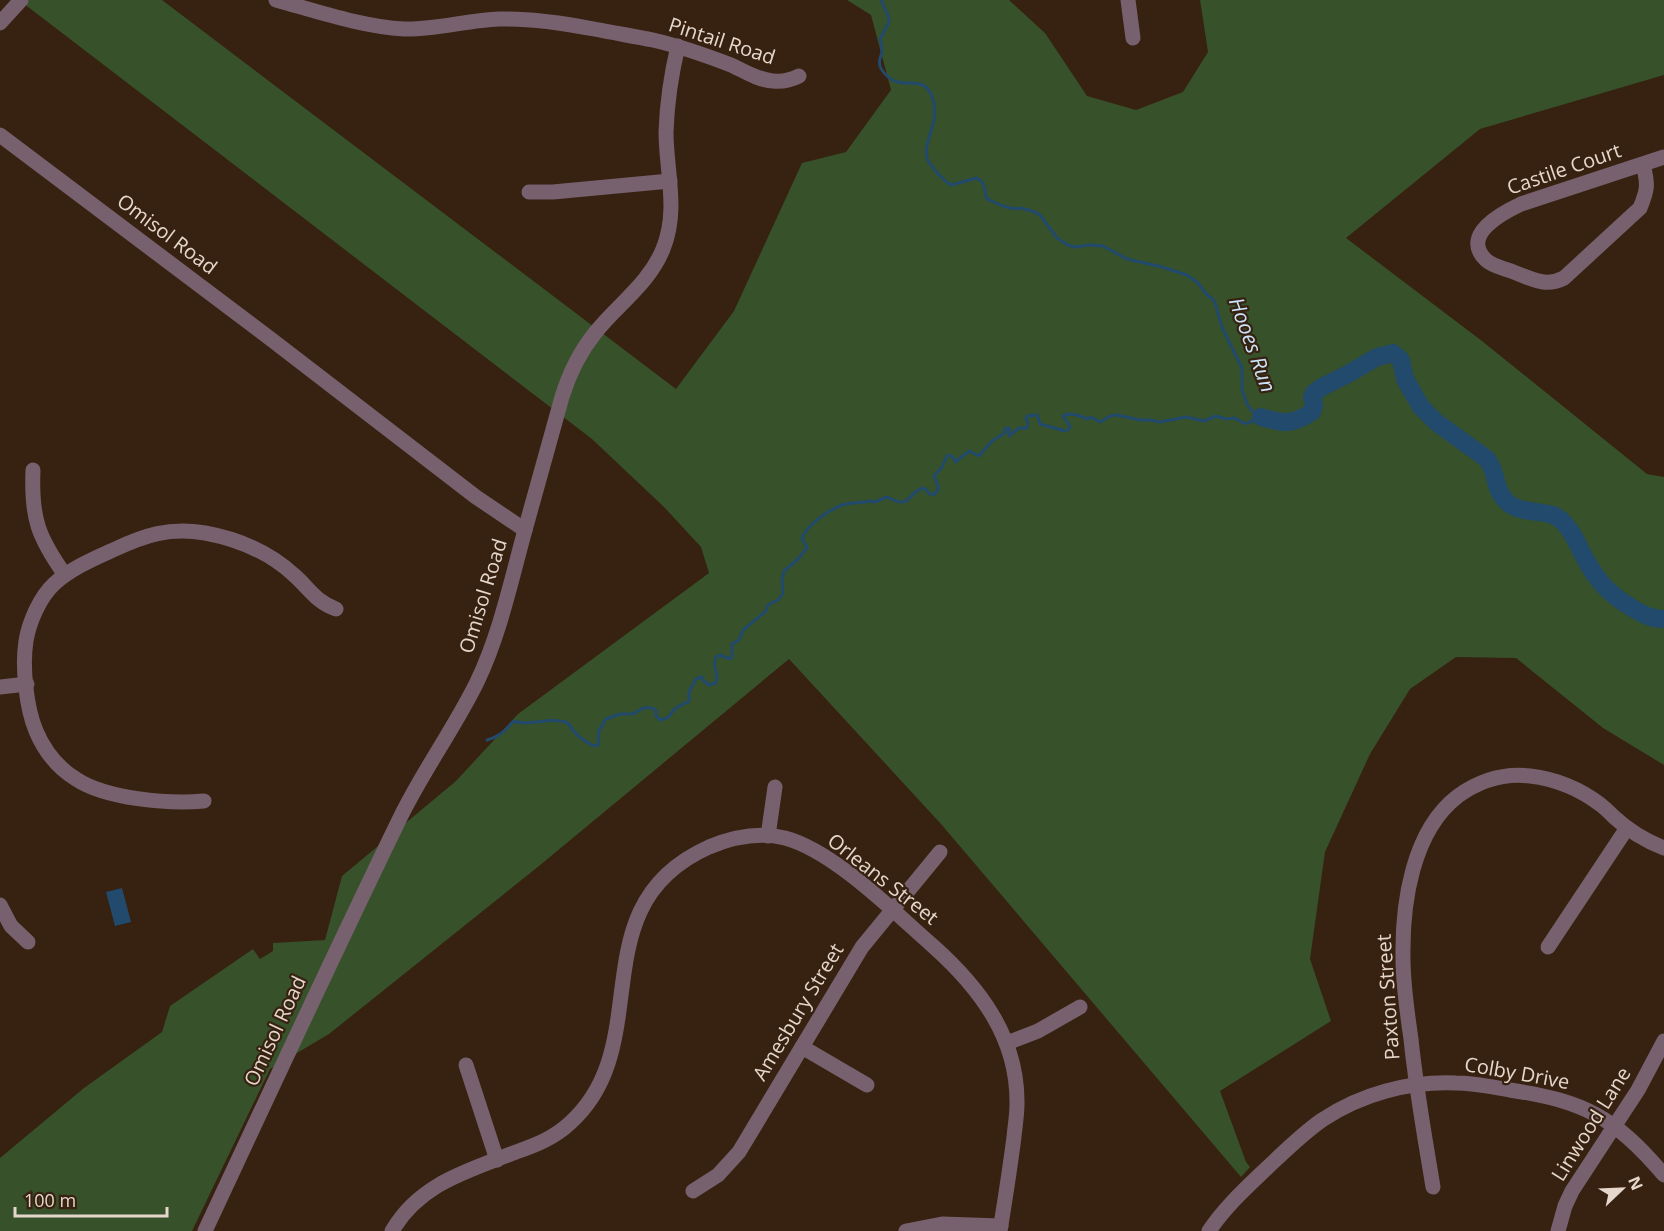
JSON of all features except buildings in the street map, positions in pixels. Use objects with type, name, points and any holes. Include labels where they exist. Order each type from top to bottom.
[{"type":"street","points":[[0,23],[21,0]]},
{"type":"street","name":"Pintail Road","points":[[276,0],[385,27],[406,29],[483,20],[548,21],[678,46],[764,80],[786,81],[800,76]]},
{"type":"street","points":[[1128,0],[1133,38]]},
{"type":"street","points":[[525,530],[562,398],[578,357],[596,331],[648,276],[664,247],[671,216],[672,198],[666,133],[668,104],[671,75],[678,46]]},
{"type":"street","name":"Omisol Road","points":[[0,135],[476,497],[525,530],[500,622],[478,681],[396,826],[205,1231]]},
{"type":"street","name":"Castile Court","points":[[1643,164],[1647,183],[1640,208],[1557,282],[1540,283],[1488,262],[1481,254],[1480,232],[1506,211],[1521,204],[1664,157]]},
{"type":"street","points":[[529,192],[553,192],[670,181]]},
{"type":"street","points":[[33,471],[32,487],[37,525],[42,539],[65,575]]},
{"type":"street","points":[[204,801],[185,803],[166,801],[94,789],[77,780],[55,761],[40,740],[31,715],[27,684],[26,643],[42,600],[53,584],[93,559],[137,539],[155,534],[184,531],[206,533],[229,539],[266,554],[296,576],[316,599],[336,609]]},
{"type":"street","points":[[0,687],[27,684]]},
{"type":"street","name":"Paxton Street","points":[[1433,1187],[1416,1086],[1404,985],[1403,957],[1411,880],[1426,834],[1441,812],[1465,791],[1482,782],[1510,775],[1529,776],[1568,786],[1588,796],[1627,828],[1664,848]]},
{"type":"street","points":[[768,836],[775,786]]},
{"type":"street","points":[[1548,947],[1627,828]]},
{"type":"street","name":"Orleans Street","points":[[392,1231],[403,1214],[432,1188],[447,1179],[543,1142],[582,1112],[602,1078],[614,1044],[624,969],[636,918],[644,902],[665,875],[698,852],[735,838],[752,836],[784,838],[813,849],[860,882],[956,966],[983,998],[1007,1043],[1013,1065],[1017,1104],[1011,1166],[1001,1229]]},
{"type":"street","name":"Amesbury Street","points":[[693,1191],[718,1174],[739,1152],[862,947],[940,852]]},
{"type":"street","points":[[0,905],[11,926],[28,942]]},
{"type":"street","points":[[1007,1043],[1038,1031],[1080,1007]]},
{"type":"street","name":"Linwood Lane","points":[[1558,1231],[1572,1191],[1638,1090],[1664,1041]]},
{"type":"street","points":[[802,1047],[867,1085]]},
{"type":"street","points":[[466,1065],[497,1160]]},
{"type":"street","name":"Colby Drive","points":[[1209,1231],[1238,1196],[1290,1146],[1321,1121],[1365,1098],[1395,1089],[1416,1086],[1462,1083],[1537,1094],[1577,1105],[1615,1126],[1639,1147],[1664,1175]]},
{"type":"street","points":[[906,1231],[942,1224],[1001,1229]]},
{"type":"green space","points":[[19,0],[162,0],[676,389],[734,311],[802,163],[846,152],[891,90],[871,15],[847,0],[1009,0],[1045,33],[1087,96],[1136,110],[1183,92],[1208,52],[1200,0],[1664,0],[1664,75],[1480,129],[1346,238],[1482,341],[1647,474],[1664,477],[1664,765],[1603,728],[1516,658],[1456,657],[1410,689],[1370,754],[1325,852],[1310,959],[1331,1021],[1220,1091],[1246,1162],[1250,1167],[1241,1177],[941,824],[789,659],[539,866],[329,1034],[270,1069],[192,1231],[0,1231],[0,1158],[84,1088],[162,1032],[170,1006],[253,949],[260,959],[273,951],[273,943],[325,940],[342,876],[456,781],[518,714],[709,573],[701,547],[664,507],[592,439]]},
{"type":"water","points":[[122,888],[131,922],[115,926],[106,892]]},
{"type":"waterway","name":"Hooes Run","points":[[881,0],[889,20],[880,39],[882,49],[880,66],[894,81],[919,84],[925,86],[929,91],[935,108],[926,151],[927,158],[937,173],[951,185],[977,178],[983,185],[987,199],[1003,206],[1035,212],[1040,215],[1057,238],[1068,245],[1074,247],[1103,246],[1127,259],[1187,275],[1198,283],[1215,303],[1222,327],[1241,366],[1242,389],[1247,404],[1261,417]]},
{"type":"waterway","name":"Hooes Run","points":[[1261,417],[1287,422],[1299,419],[1312,412],[1314,405],[1312,397],[1322,387],[1377,357],[1393,353],[1401,360],[1405,379],[1421,407],[1436,422],[1487,459],[1505,500],[1519,509],[1557,517],[1569,529],[1592,571],[1610,592],[1641,613],[1664,619]]},
{"type":"waterway","points":[[487,740],[505,730],[514,721],[520,723],[561,721],[568,723],[579,737],[594,746],[598,745],[599,731],[606,719],[620,714],[633,714],[643,708],[656,710],[656,716],[660,720],[668,717],[689,701],[689,692],[696,679],[702,677],[709,685],[716,683],[717,675],[714,665],[716,657],[720,655],[730,659],[732,644],[739,640],[743,630],[766,611],[768,605],[778,600],[783,593],[784,571],[798,559],[807,547],[802,539],[808,528],[831,510],[845,504],[875,502],[887,497],[905,502],[923,488],[929,494],[935,494],[938,486],[934,476],[942,467],[947,456],[953,457],[955,462],[969,451],[979,456],[992,441],[1003,434],[1006,428],[1010,429],[1009,436],[1019,428],[1027,428],[1027,416],[1037,415],[1040,424],[1065,431],[1070,426],[1063,416],[1068,414],[1088,419],[1091,417],[1100,422],[1117,415],[1160,422],[1186,417],[1204,421],[1216,416],[1226,419],[1235,418],[1248,423],[1261,417]]}]
